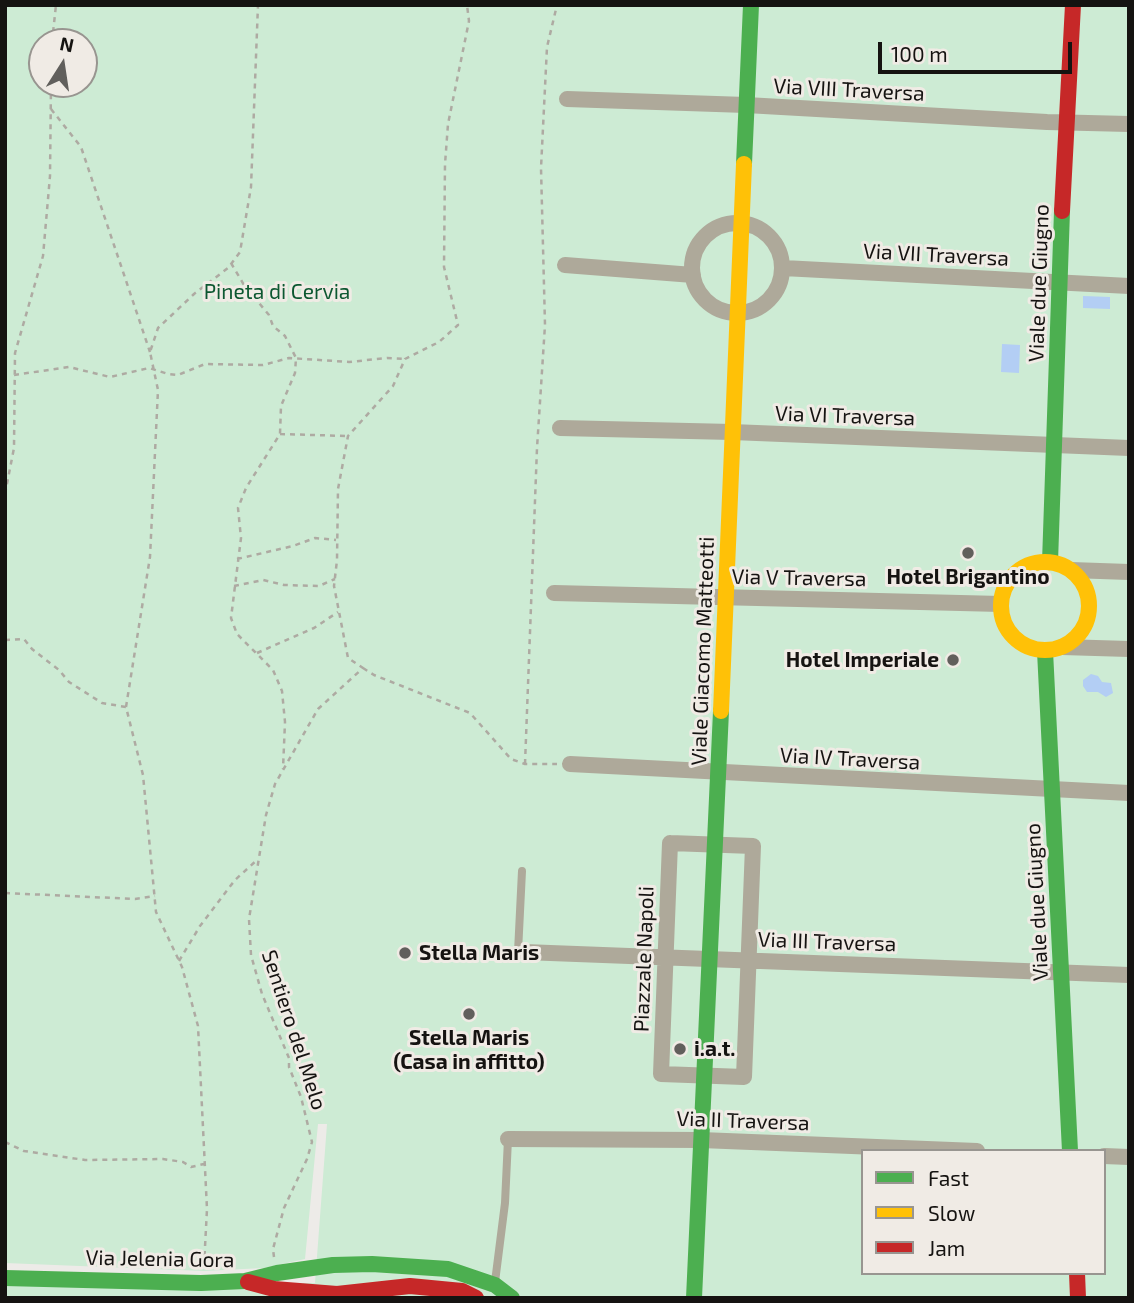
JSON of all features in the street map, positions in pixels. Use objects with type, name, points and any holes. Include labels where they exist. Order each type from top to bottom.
[{"type":"street","name":"Viale Giacomo Matteotti","points":[[694,1298],[751,5]]},
{"type":"street","name":"Viale due Giugno","points":[[1050,562],[1059,282],[1073,5]]},
{"type":"street","name":"Via VIII Traversa","points":[[567,99],[1129,124]]},
{"type":"street","points":[[740,223],[754,226],[775,243],[783,268],[772,296],[757,309],[737,313],[717,308],[708,302],[696,285],[692,262],[704,237],[714,229],[740,223]]},
{"type":"street","points":[[565,265],[693,275]]},
{"type":"street","name":"Via VII Traversa","points":[[783,268],[1129,286]]},
{"type":"street","name":"Via VI Traversa","points":[[560,428],[732,432],[1129,449]]},
{"type":"street","points":[[1129,572],[1071,570],[1050,562],[1036,563],[1022,568],[1011,577],[1001,604],[1004,624],[1017,640],[1035,649],[1129,649]]},
{"type":"street","points":[[1054,649],[1079,635],[1085,626],[1090,606],[1085,586],[1071,570]]},
{"type":"street","name":"Via V Traversa","points":[[554,593],[1001,604]]},
{"type":"street","name":"Viale due Giugno","points":[[1054,649],[1052,789],[1070,1149]]},
{"type":"street","name":"Via IV Traversa","points":[[570,764],[1129,793]]},
{"type":"street","name":"Piazzale Napoli","points":[[670,843],[715,845],[753,846],[744,1077],[661,1074],[670,843]]},
{"type":"street","name":"Via III Traversa","points":[[524,952],[1129,975]]},
{"type":"street","name":"Via II Traversa","points":[[508,1139],[701,1140],[927,1149]]},
{"type":"street","points":[[1106,1156],[1129,1157]]},
{"type":"street","name":"Via Jelenia Gora","points":[[5,1278],[201,1283],[245,1281],[277,1273],[334,1265],[372,1264],[448,1269],[495,1285],[512,1298]]},
{"type":"street","name":"Via Jelenia Gora","points":[[5,1270],[75,1279]]},
{"type":"street","points":[[1077,1275],[1078,1298]]},
{"type":"street","name":"Via Jelenia Gora","points":[[245,1281],[274,1289],[337,1294],[410,1286],[463,1291],[476,1298]]},
{"type":"lane","points":[[522,872],[518,952],[524,952]]},
{"type":"lane","points":[[495,1285],[505,1203],[508,1139]]},
{"type":"path","points":[[54,28],[56,5]]},
{"type":"path","points":[[150,352],[158,328],[240,252],[251,187],[258,5]]},
{"type":"path","points":[[14,376],[69,367],[116,377],[153,368],[178,375],[205,364],[263,365],[289,358],[349,362],[405,359],[439,342],[458,326],[444,267],[445,164],[448,124],[469,22],[467,5]]},
{"type":"path","points":[[525,764],[537,448],[545,325],[542,155],[547,47],[557,5]]},
{"type":"path","points":[[5,494],[14,447],[15,353],[43,256],[50,176],[51,98]]},
{"type":"path","points":[[51,109],[81,147],[150,352],[158,390],[150,557],[126,707],[143,775],[156,912],[179,961],[198,1026],[206,1222],[205,1261],[201,1283]]},
{"type":"path","points":[[231,263],[244,285],[269,314],[273,326],[285,336],[296,359],[295,373],[281,406],[280,434],[246,488],[238,508],[241,538],[232,618],[237,634],[273,670],[282,691],[285,723],[284,769]]},
{"type":"path","points":[[405,359],[393,386],[348,436],[338,489],[335,579],[348,658],[374,675],[470,713],[511,759],[525,764],[570,764]]},
{"type":"path","points":[[280,434],[348,436]]},
{"type":"path","points":[[237,559],[315,538],[337,540]]},
{"type":"path","points":[[234,586],[263,580],[284,585],[319,586],[335,579]]},
{"type":"path","points":[[257,653],[314,628],[339,611]]},
{"type":"path","points":[[5,640],[24,639],[69,682],[102,703],[126,707]]},
{"type":"path","name":"Sentiero del Melo","points":[[277,1273],[273,1249],[277,1230],[312,1142],[301,1097],[289,1067],[289,1058],[262,994],[251,955],[249,919],[266,815],[275,784],[318,709],[363,668]]},
{"type":"path","points":[[179,961],[200,926],[234,880],[259,858]]},
{"type":"path","points":[[5,893],[135,899],[156,895]]},
{"type":"path","points":[[5,1142],[24,1151],[85,1160],[163,1159],[183,1162],[191,1167],[204,1164]]},
{"type":"green space","name":"Pineta di Cervia","points":[[5,5],[1129,5],[1129,1298],[5,1298],[5,1284],[315,1283],[327,1124],[318,1124],[305,1259],[264,1268],[204,1271],[5,1263]]},
{"type":"water","points":[[1083,296],[1110,297],[1110,309],[1083,308]]},
{"type":"water","points":[[1002,344],[1020,345],[1019,373],[1001,372]]},
{"type":"water","points":[[1091,674],[1098,676],[1102,682],[1111,683],[1113,693],[1106,697],[1098,692],[1087,692],[1083,680]]},
{"type":"traffic: fast","points":[[744,164],[751,5]]},
{"type":"traffic: fast","points":[[1050,562],[1062,211]]},
{"type":"traffic: fast","points":[[1045,651],[1070,1149]]},
{"type":"traffic: fast","points":[[694,1298],[721,711]]},
{"type":"traffic: fast","points":[[5,1278],[201,1283],[245,1281],[277,1273],[333,1265],[372,1264],[448,1269],[495,1285],[512,1298]]},
{"type":"traffic: slow","points":[[721,711],[744,164]]},
{"type":"traffic: slow","points":[[1045,562],[1070,569],[1082,581],[1089,606],[1082,631],[1070,643],[1045,650],[1020,643],[1008,631],[1001,606],[1008,581],[1020,569],[1045,562]]},
{"type":"traffic: jam","points":[[1062,211],[1073,5]]},
{"type":"traffic: jam","points":[[1077,1275],[1078,1298]]},
{"type":"traffic: jam","points":[[248,1282],[274,1289],[337,1294],[410,1286],[462,1291],[476,1298]]},
{"type":"place","name":"Hotel Brigantino","points":[[968,553]]},
{"type":"place","name":"Hotel Imperiale","points":[[953,660]]},
{"type":"place","name":"Stella Maris","points":[[405,953]]},
{"type":"place","name":"Stella Maris (Casa in affitto)","points":[[469,1014]]},
{"type":"place","name":"i.a.t.","points":[[680,1049]]}]
